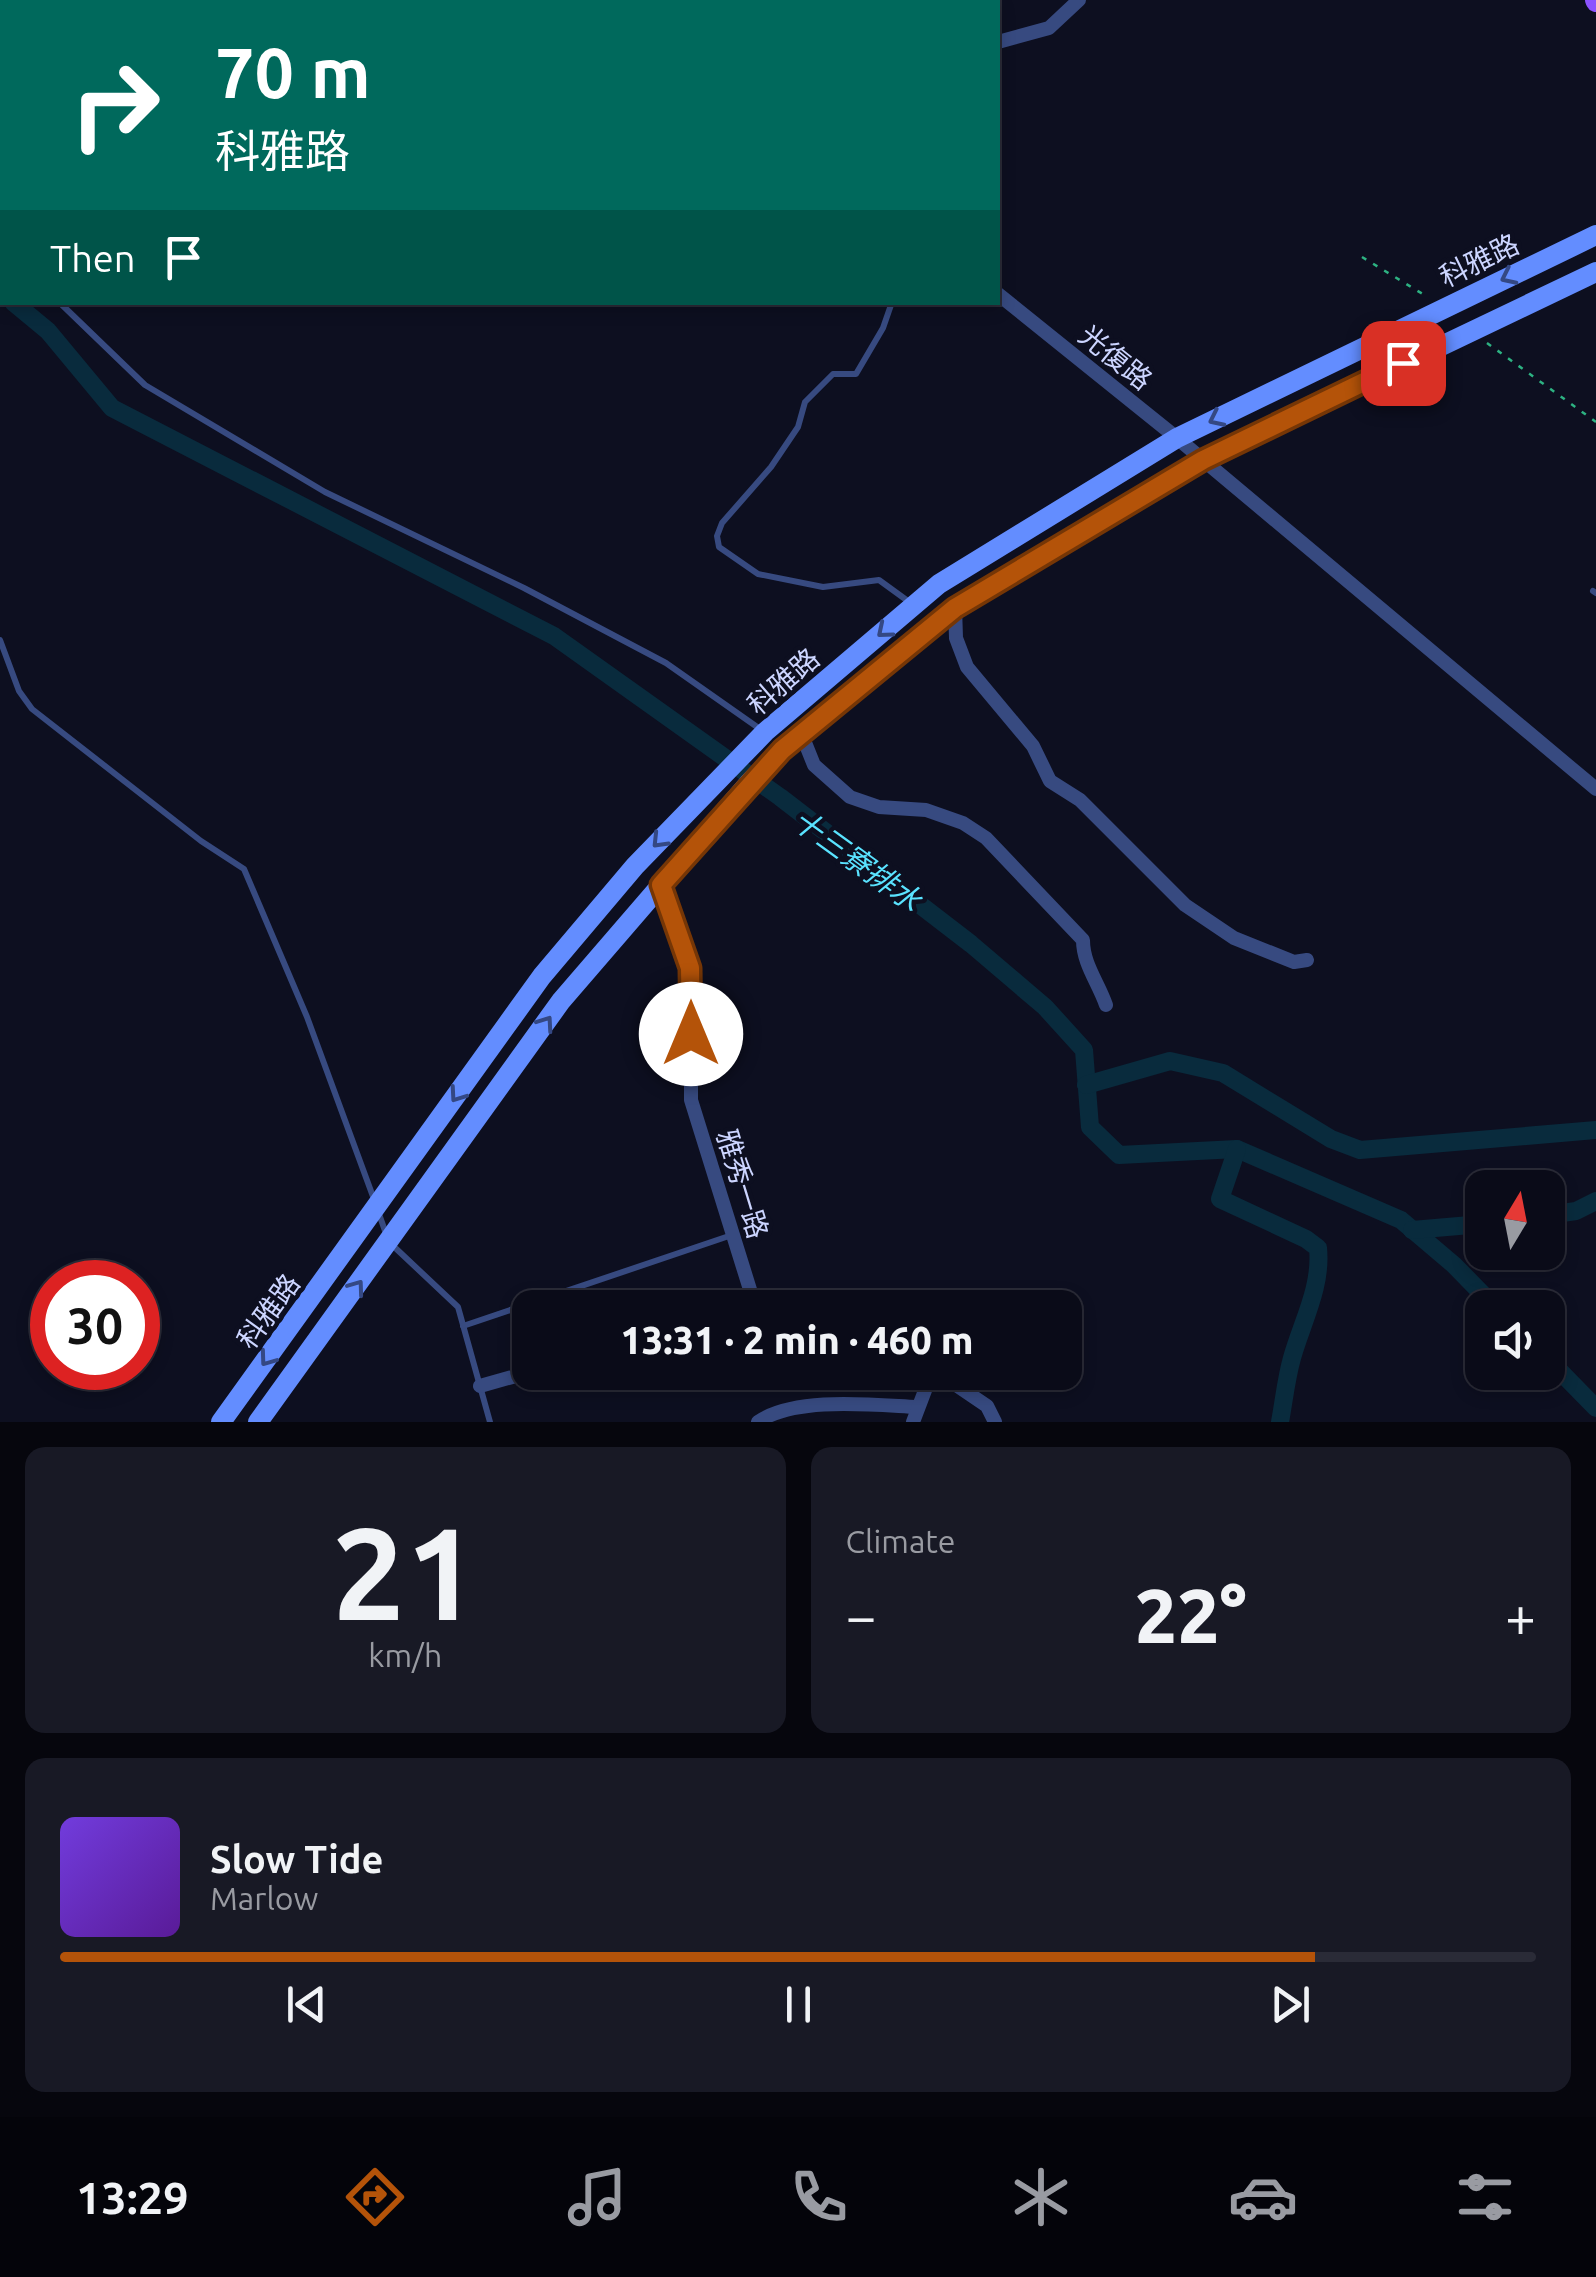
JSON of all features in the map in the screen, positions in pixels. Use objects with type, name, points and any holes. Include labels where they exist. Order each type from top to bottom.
[{"type":"street","points":[[1000,41],[1049,28],[1079,0]]},
{"type":"street","name":"科雅路","points":[[221,1422],[542,976],[635,866],[765,732],[939,584],[1176,438],[1596,236]]},
{"type":"street","name":"科雅路","points":[[258,1422],[561,1002],[748,783],[782,750],[955,608],[1203,460],[1596,272]]},
{"type":"street","name":"光復路","points":[[1000,296],[1596,789]]},
{"type":"street","points":[[955,608],[956,638],[966,667],[1032,746],[1050,781],[1080,800],[1185,905],[1234,938],[1294,962],[1306,960]]},
{"type":"street","points":[[802,735],[814,765],[850,798],[879,807],[926,810],[962,823],[986,838],[1083,940],[1083,959],[1097,979],[1106,1006]]},
{"type":"street","name":"雅秀一路","points":[[661,885],[690,968],[691,1100],[750,1290]]},
{"type":"street","points":[[480,1386],[512,1377]]},
{"type":"street","points":[[758,1422],[771,1414],[838,1402],[915,1415],[927,1390]]},
{"type":"street","points":[[963,1390],[987,1406],[994,1422]]},
{"type":"lane","points":[[62,305],[145,386],[325,492],[524,588],[666,663],[765,732]]},
{"type":"lane","points":[[891,305],[883,328],[856,374],[834,374],[805,402],[798,427],[771,466],[722,523],[717,536],[718,547],[758,574],[822,587],[878,580],[915,606]]},
{"type":"lane","points":[[0,640],[19,691],[32,708],[244,869],[307,1018],[389,1242],[458,1307],[490,1422]]},
{"type":"lane","points":[[463,1326],[733,1235]]},
{"type":"path","points":[[1362,257],[1444,307]]},
{"type":"path","points":[[1470,331],[1596,422]]},
{"type":"waterway","name":"十三寮排水","points":[[17,305],[48,331],[112,408],[554,636],[780,797],[971,944],[1045,1007],[1084,1050],[1090,1127],[1119,1155],[1237,1149],[1401,1220],[1478,1290]]},
{"type":"waterway","points":[[1086,1085],[1170,1061],[1223,1073],[1331,1139],[1360,1150],[1596,1130]]},
{"type":"waterway","points":[[1237,1149],[1220,1199],[1318,1248],[1314,1290],[1290,1366],[1280,1422]]},
{"type":"waterway","points":[[1565,1213],[1596,1201]]},
{"type":"waterway","points":[[1412,1230],[1465,1225]]},
{"type":"waterway","name":"十三寮排水","points":[[1565,1376],[1596,1408]]},
{"type":"route","points":[[691,1034],[690,968],[661,885],[748,783],[782,750],[955,608],[1203,460],[1403,363]]}]
